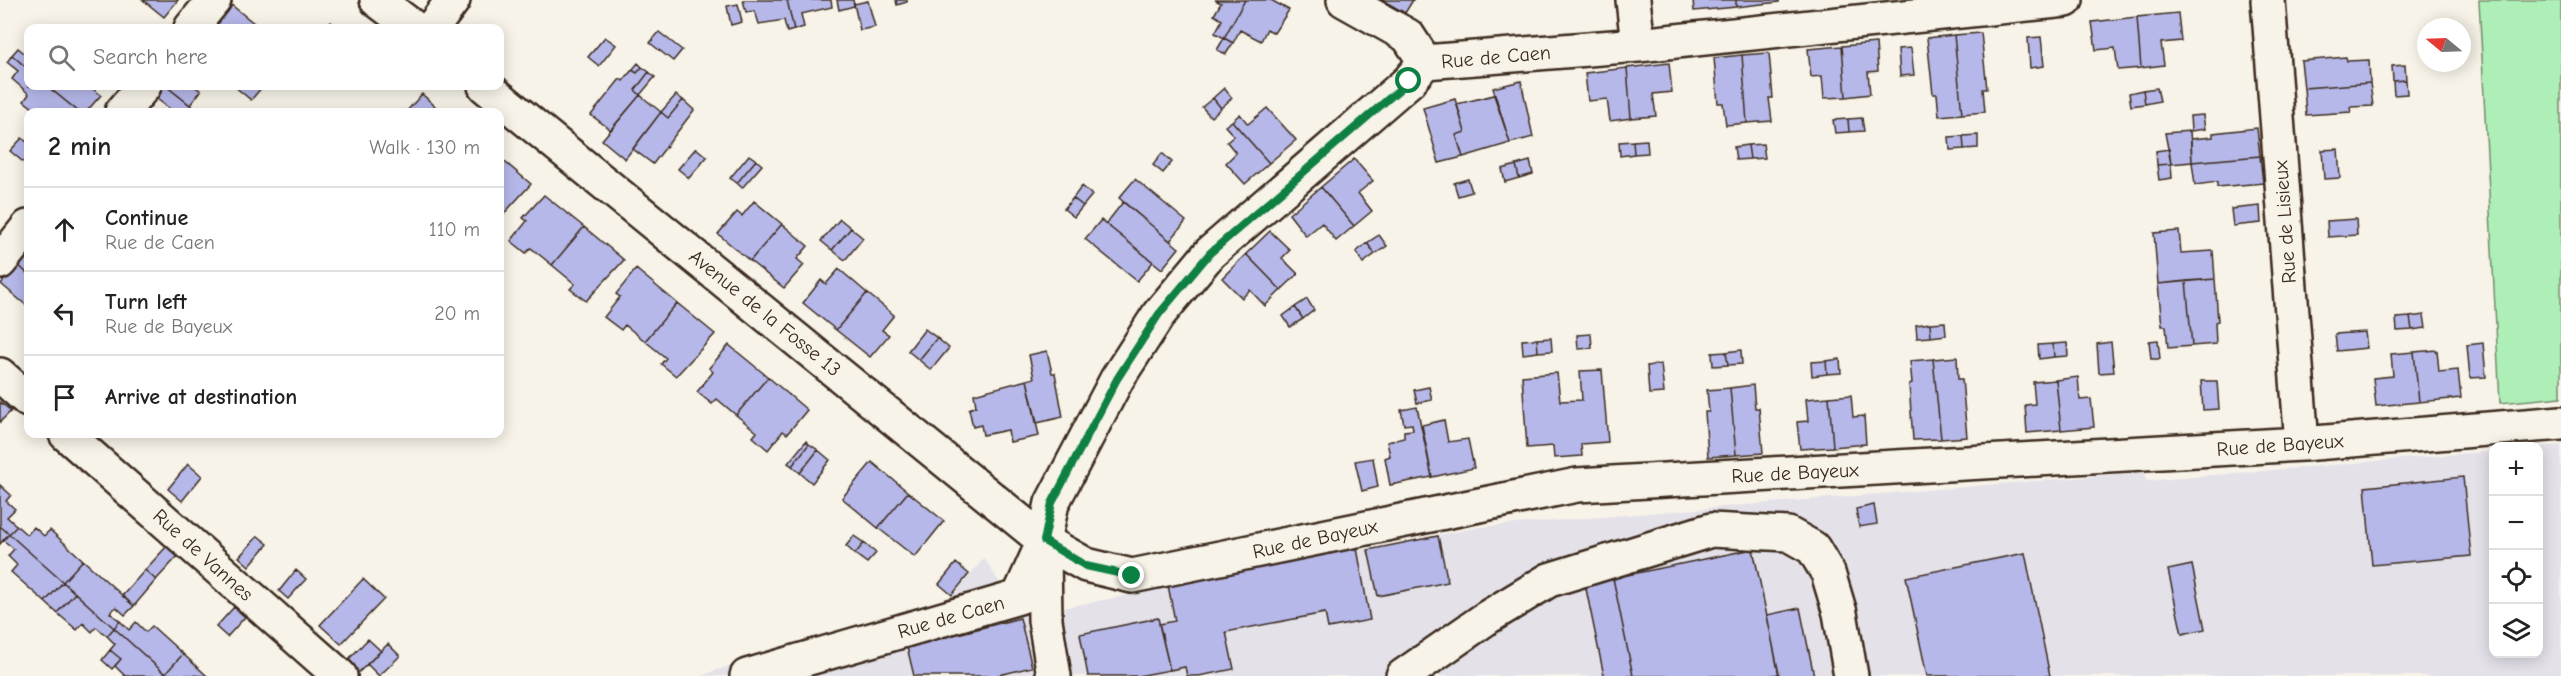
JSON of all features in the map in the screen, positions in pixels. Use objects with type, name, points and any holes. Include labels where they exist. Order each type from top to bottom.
[{"type":"street","points":[[194,24],[214,0]]},
{"type":"street","points":[[377,0],[409,24]]},
{"type":"street","points":[[435,24],[453,0]]},
{"type":"street","points":[[1344,0],[1408,36],[1425,62]]},
{"type":"street","points":[[1633,0],[1638,45]]},
{"type":"street","name":"Rue de Caen","points":[[747,676],[1019,597],[1044,541],[1052,503],[1117,379],[1159,314],[1210,253],[1409,81],[1425,62],[1638,45],[2066,0]]},
{"type":"street","name":"Rue de Lisieux","points":[[2268,0],[2302,444]]},
{"type":"street","points":[[125,108],[141,90]]},
{"type":"street","name":"Avenue de la Fosse 13","points":[[490,90],[1044,541]]},
{"type":"street","points":[[0,262],[24,232]]},
{"type":"street","points":[[0,375],[24,396]]},
{"type":"street","name":"Rue de Bayeux","points":[[1044,541],[1086,566],[1132,576],[1577,486],[2302,444],[2561,423]]},
{"type":"street","name":"Rue de Vannes","points":[[71,438],[340,676]]},
{"type":"street","points":[[1403,676],[1488,616],[1548,580],[1711,530],[1788,534],[1813,548],[1828,573],[1840,613],[1851,676]]},
{"type":"street","points":[[1044,541],[1045,620],[1054,676]]},
{"type":"shaded area","points":[[2561,445],[2561,676],[702,676],[716,670],[938,614],[984,558],[1021,616],[1480,527],[2145,472],[2146,481],[2489,451],[2489,658],[2543,658],[2543,447]]},
{"type":"green space","points":[[2479,0],[2561,0],[2561,397],[2500,403]]},
{"type":"building","points":[[143,0],[178,0],[164,17]]},
{"type":"building","points":[[743,0],[787,0],[794,30],[787,32],[784,20],[759,24],[755,11],[746,12]]},
{"type":"building","points":[[787,0],[831,0],[832,7],[801,14],[804,27],[794,30]]},
{"type":"building","points":[[837,0],[853,0],[854,6],[839,10]]},
{"type":"building","points":[[896,0],[907,0],[907,2],[897,5]]},
{"type":"building","points":[[1215,0],[1245,0],[1224,38],[1215,33],[1222,20],[1214,15],[1221,3]]},
{"type":"building","points":[[1245,0],[1271,0],[1289,10],[1274,33],[1267,29],[1261,41],[1240,30],[1233,43],[1224,38]]},
{"type":"building","points":[[1382,0],[1413,0],[1405,13]]},
{"type":"building","points":[[1693,0],[1736,0],[1736,7],[1694,11]]},
{"type":"building","points":[[1736,0],[1779,0],[1779,2],[1736,7]]},
{"type":"building","points":[[868,1],[875,27],[860,30],[854,4]]},
{"type":"building","points":[[229,3],[255,24],[212,24]]},
{"type":"building","points":[[738,4],[742,22],[731,25],[727,6]]},
{"type":"building","points":[[2178,13],[2181,41],[2161,43],[2164,65],[2141,68],[2137,17]]},
{"type":"building","points":[[2137,17],[2141,68],[2118,70],[2115,48],[2096,50],[2092,22]]},
{"type":"building","points":[[659,32],[682,50],[673,61],[650,43]]},
{"type":"building","points":[[1981,33],[1987,89],[1983,89],[1985,112],[1962,114],[1954,35]]},
{"type":"building","points":[[1954,35],[1962,114],[1939,116],[1937,94],[1933,94],[1927,38]]},
{"type":"building","points":[[605,37],[616,45],[599,66],[588,57]]},
{"type":"building","points":[[2041,37],[2044,66],[2030,68],[2028,38]]},
{"type":"building","points":[[1224,38],[1233,43],[1226,54],[1217,50]]},
{"type":"building","points":[[1876,43],[1878,71],[1868,72],[1870,94],[1846,97],[1842,46]]},
{"type":"building","points":[[1842,46],[1846,97],[1824,98],[1822,76],[1811,77],[1808,49]]},
{"type":"building","points":[[18,48],[24,53],[24,66],[12,55]]},
{"type":"building","points":[[1911,48],[1914,75],[1900,76],[1898,49]]},
{"type":"building","points":[[1769,53],[1773,98],[1769,98],[1772,121],[1747,123],[1742,55]]},
{"type":"building","points":[[12,55],[24,66],[24,90],[12,79],[18,71],[7,62]]},
{"type":"building","points":[[1742,55],[1747,123],[1726,125],[1723,103],[1718,103],[1714,58]]},
{"type":"building","points":[[2346,57],[2347,61],[2369,60],[2370,83],[2304,88],[2301,61]]},
{"type":"building","points":[[638,63],[642,67],[637,73],[632,70]]},
{"type":"building","points":[[1669,63],[1672,92],[1653,94],[1656,116],[1631,118],[1627,68]]},
{"type":"building","points":[[2405,65],[2406,80],[2393,81],[2392,66]]},
{"type":"building","points":[[642,67],[649,72],[635,90],[640,95],[611,130],[591,115],[620,79],[623,81],[632,70],[637,73]]},
{"type":"building","points":[[1627,68],[1631,118],[1610,121],[1607,99],[1588,101],[1585,73]]},
{"type":"building","points":[[649,72],[655,77],[640,95],[635,90]]},
{"type":"building","points":[[2406,80],[2407,94],[2394,95],[2393,81]]},
{"type":"building","points":[[1521,81],[1533,137],[1510,143],[1493,88]]},
{"type":"building","points":[[2370,83],[2373,106],[2350,107],[2351,112],[2306,115],[2304,88]]},
{"type":"building","points":[[1224,88],[1232,98],[1221,108],[1213,98]]},
{"type":"building","points":[[2157,88],[2160,101],[2145,104],[2143,90]]},
{"type":"building","points":[[24,90],[52,90],[74,108],[33,108],[24,101],[29,94]]},
{"type":"building","points":[[52,90],[94,90],[101,95],[90,108],[74,108]]},
{"type":"building","points":[[158,90],[171,90],[194,108],[169,108],[153,96]]},
{"type":"building","points":[[171,90],[201,91],[190,105]]},
{"type":"building","points":[[239,90],[260,90],[251,100]]},
{"type":"building","points":[[2143,90],[2145,104],[2131,106],[2129,93]]},
{"type":"building","points":[[422,94],[435,106],[433,108],[410,108]]},
{"type":"building","points":[[640,95],[661,112],[625,159],[602,140]]},
{"type":"building","points":[[676,95],[683,100],[668,118],[661,112]]},
{"type":"building","points":[[1494,95],[1510,143],[1463,157],[1456,135],[1465,132],[1457,104]]},
{"type":"building","points":[[1213,98],[1221,108],[1211,117],[1202,107]]},
{"type":"building","points":[[1455,99],[1465,132],[1456,135],[1463,157],[1439,163],[1423,108]]},
{"type":"building","points":[[683,100],[694,110],[653,164],[633,149],[661,112],[668,118]]},
{"type":"building","points":[[1267,108],[1296,140],[1269,163],[1232,121],[1240,114],[1248,124]]},
{"type":"building","points":[[2203,115],[2205,129],[2191,131],[2190,116]]},
{"type":"building","points":[[1862,118],[1864,131],[1849,132],[1848,119]]},
{"type":"building","points":[[1848,119],[1849,132],[1835,133],[1833,120]]},
{"type":"building","points":[[1232,121],[1269,163],[1245,184],[1226,163],[1236,153],[1227,142],[1234,136],[1225,126]]},
{"type":"building","points":[[2257,128],[2260,156],[2192,162],[2191,139],[2213,137],[2213,133]]},
{"type":"building","points":[[2190,131],[2192,162],[2171,164],[2165,133]]},
{"type":"building","points":[[1978,135],[1978,148],[1964,149],[1963,136]]},
{"type":"building","points":[[1963,136],[1964,149],[1950,150],[1949,137]]},
{"type":"building","points":[[22,138],[24,140],[24,163],[10,151]]},
{"type":"building","points":[[1647,140],[1648,153],[1634,154],[1633,141]]},
{"type":"building","points":[[1633,141],[1634,154],[1620,156],[1619,142]]},
{"type":"building","points":[[1763,144],[1765,158],[1750,159],[1748,145]]},
{"type":"building","points":[[1748,145],[1750,159],[1736,160],[1734,147]]},
{"type":"building","points":[[696,148],[707,157],[689,178],[678,169]]},
{"type":"building","points":[[2169,149],[2171,164],[2157,165],[2156,151]]},
{"type":"building","points":[[2338,149],[2340,178],[2324,179],[2322,150]]},
{"type":"building","points":[[1162,153],[1172,162],[1163,173],[1153,165]]},
{"type":"building","points":[[749,155],[756,160],[737,183],[730,178]]},
{"type":"building","points":[[2260,156],[2263,183],[2217,187],[2217,182],[2195,185],[2192,162]]},
{"type":"building","points":[[1354,159],[1373,181],[1358,193],[1372,211],[1354,226],[1321,187]]},
{"type":"building","points":[[756,160],[762,165],[742,188],[737,183]]},
{"type":"building","points":[[504,161],[531,184],[504,214]]},
{"type":"building","points":[[1530,161],[1533,174],[1519,178],[1516,165]]},
{"type":"building","points":[[2171,164],[2172,178],[2159,180],[2157,165]]},
{"type":"building","points":[[1516,165],[1519,178],[1505,182],[1502,169]]},
{"type":"building","points":[[1135,179],[1186,221],[1170,241],[1119,198]]},
{"type":"building","points":[[1468,179],[1472,192],[1458,196],[1454,183]]},
{"type":"building","points":[[1082,186],[1092,195],[1083,206],[1073,198]]},
{"type":"building","points":[[1321,187],[1354,226],[1336,241],[1322,223],[1306,236],[1289,214]]},
{"type":"building","points":[[544,195],[584,227],[552,265],[531,248],[526,253],[511,241],[527,221],[523,218]]},
{"type":"building","points":[[1073,198],[1083,206],[1074,217],[1064,209]]},
{"type":"building","points":[[754,201],[782,224],[750,261],[718,234],[737,212],[742,216]]},
{"type":"building","points":[[1123,202],[1179,248],[1162,269],[1106,224]]},
{"type":"building","points":[[2260,206],[2261,223],[2233,226],[2231,209]]},
{"type":"building","points":[[840,219],[851,228],[832,250],[821,241]]},
{"type":"building","points":[[2356,219],[2357,235],[2328,237],[2327,221]]},
{"type":"building","points":[[1101,220],[1153,262],[1137,281],[1085,239]]},
{"type":"building","points":[[782,224],[808,246],[797,259],[804,265],[784,288],[750,261]]},
{"type":"building","points":[[584,227],[624,260],[586,301],[570,289],[575,284],[552,265]]},
{"type":"building","points":[[851,228],[863,238],[845,260],[832,250]]},
{"type":"building","points":[[1270,231],[1290,250],[1282,258],[1298,274],[1281,290],[1246,254]]},
{"type":"building","points":[[2179,231],[2181,253],[2213,251],[2215,279],[2158,284],[2154,233]]},
{"type":"building","points":[[1379,235],[1387,246],[1375,254],[1367,243]]},
{"type":"building","points":[[1367,243],[1375,254],[1363,263],[1356,252]]},
{"type":"building","points":[[1246,254],[1281,290],[1265,306],[1250,290],[1242,298],[1222,278]]},
{"type":"building","points":[[24,255],[24,270],[17,264]]},
{"type":"building","points":[[17,264],[24,270],[24,304],[1,284]]},
{"type":"building","points":[[636,269],[677,303],[645,341],[625,325],[621,330],[604,317],[620,297],[616,294]]},
{"type":"building","points":[[839,269],[867,293],[836,330],[803,303],[821,280],[826,284]]},
{"type":"building","points":[[2215,279],[2218,321],[2215,322],[2216,344],[2192,346],[2186,281]]},
{"type":"building","points":[[2186,281],[2192,346],[2168,348],[2166,326],[2162,326],[2158,284]]},
{"type":"building","points":[[867,293],[894,315],[882,330],[889,335],[870,357],[836,330]]},
{"type":"building","points":[[1307,299],[1314,310],[1303,319],[1295,307]]},
{"type":"building","points":[[677,303],[715,334],[676,376],[661,364],[666,358],[645,341]]},
{"type":"building","points":[[1295,307],[1303,319],[1290,327],[1283,316]]},
{"type":"building","points":[[2424,315],[2426,328],[2412,330],[2410,317]]},
{"type":"building","points":[[2410,317],[2412,330],[2397,331],[2396,318]]},
{"type":"building","points":[[1945,322],[1946,335],[1931,337],[1930,323]]},
{"type":"building","points":[[1930,323],[1931,337],[1917,338],[1916,325]]},
{"type":"building","points":[[925,329],[937,338],[919,360],[908,351]]},
{"type":"building","points":[[2365,332],[2367,348],[2337,351],[2335,334]]},
{"type":"building","points":[[1591,334],[1592,348],[1578,349],[1577,335]]},
{"type":"building","points":[[937,338],[949,348],[931,370],[919,360]]},
{"type":"building","points":[[1551,338],[1552,351],[1538,352],[1537,339]]},
{"type":"building","points":[[1537,339],[1538,352],[1523,354],[1522,340]]},
{"type":"building","points":[[2158,340],[2160,359],[2151,359],[2149,341]]},
{"type":"building","points":[[2111,342],[2114,372],[2099,373],[2097,344]]},
{"type":"building","points":[[2067,343],[2068,356],[2054,357],[2053,344]]},
{"type":"building","points":[[2483,343],[2486,377],[2470,378],[2467,345]]},
{"type":"building","points":[[2053,344],[2054,357],[2039,359],[2038,345]]},
{"type":"building","points":[[729,345],[768,377],[736,415],[717,399],[712,404],[697,392],[713,372],[709,368]]},
{"type":"building","points":[[1741,350],[1742,364],[1728,365],[1726,352]]},
{"type":"building","points":[[2437,350],[2439,372],[2458,370],[2461,398],[2419,402],[2414,352]]},
{"type":"building","points":[[1047,351],[1052,373],[1055,373],[1063,417],[1037,423],[1027,380],[1034,378],[1029,355]]},
{"type":"building","points":[[1726,352],[1728,365],[1713,366],[1712,353]]},
{"type":"building","points":[[2414,352],[2419,402],[2376,406],[2373,378],[2393,376],[2391,354]]},
{"type":"building","points":[[1957,357],[1958,379],[1962,379],[1967,437],[1941,439],[1933,359]]},
{"type":"building","points":[[1840,359],[1841,373],[1827,374],[1826,361]]},
{"type":"building","points":[[1933,359],[1941,439],[1913,440],[1909,384],[1912,383],[1910,361]]},
{"type":"building","points":[[1826,361],[1827,374],[1812,376],[1811,362]]},
{"type":"building","points":[[1661,364],[1664,393],[1649,394],[1647,366]]},
{"type":"building","points":[[1602,370],[1608,442],[1581,444],[1582,456],[1554,458],[1553,446],[1527,448],[1522,376],[1557,373],[1560,401],[1582,400],[1580,371]]},
{"type":"building","points":[[768,377],[807,410],[787,434],[783,431],[768,450],[753,437],[757,432],[736,415]]},
{"type":"building","points":[[2078,377],[2080,400],[2091,399],[2094,427],[2061,430],[2056,380]]},
{"type":"building","points":[[1027,380],[1039,436],[1010,442],[1008,430],[983,435],[981,425],[973,427],[969,409],[976,406],[974,394]]},
{"type":"building","points":[[2056,380],[2061,430],[2027,433],[2025,405],[2035,404],[2033,382]]},
{"type":"building","points":[[2201,381],[2217,381],[2219,409],[2203,410]]},
{"type":"building","points":[[1753,385],[1755,408],[1759,408],[1763,453],[1736,455],[1730,388]]},
{"type":"building","points":[[1429,387],[1432,400],[1417,403],[1414,390]]},
{"type":"building","points":[[1730,388],[1736,455],[1708,457],[1705,412],[1709,412],[1707,390]]},
{"type":"building","points":[[1851,395],[1853,417],[1864,416],[1866,444],[1833,447],[1829,397]]},
{"type":"building","points":[[1829,397],[1833,447],[1800,449],[1797,422],[1808,421],[1806,399]]},
{"type":"building","points":[[0,402],[11,411],[0,422]]},
{"type":"building","points":[[1417,407],[1432,477],[1390,485],[1385,458],[1390,456],[1387,442],[1404,438],[1404,431],[1413,430],[1412,424],[1404,425],[1401,410]]},
{"type":"building","points":[[1444,420],[1448,442],[1468,439],[1474,468],[1432,477],[1422,425]]},
{"type":"building","points":[[806,441],[809,444],[792,466],[788,463]]},
{"type":"building","points":[[809,444],[818,450],[800,473],[792,466]]},
{"type":"building","points":[[818,450],[830,460],[812,483],[800,473]]},
{"type":"building","points":[[1373,458],[1378,487],[1362,491],[1355,461]]},
{"type":"building","points":[[872,462],[908,492],[878,528],[842,498]]},
{"type":"building","points":[[188,464],[202,476],[182,501],[168,489]]},
{"type":"building","points":[[2463,477],[2471,556],[2372,565],[2365,487]]},
{"type":"building","points":[[0,485],[11,495],[6,501],[15,509],[7,517],[17,526],[9,534],[0,526]]},
{"type":"building","points":[[908,492],[944,521],[915,557],[878,528]]},
{"type":"building","points":[[1874,505],[1877,524],[1859,527],[1856,509]]},
{"type":"building","points":[[0,526],[9,534],[0,544]]},
{"type":"building","points":[[17,526],[27,535],[34,527],[44,536],[50,530],[83,560],[63,582],[9,534]]},
{"type":"building","points":[[9,534],[63,582],[45,602],[11,572],[17,565],[8,556],[14,549],[3,540]]},
{"type":"building","points":[[258,536],[268,544],[249,566],[239,557]]},
{"type":"building","points":[[854,536],[864,543],[855,554],[846,546]]},
{"type":"building","points":[[1438,536],[1448,582],[1378,596],[1368,550]]},
{"type":"building","points":[[864,543],[876,553],[867,563],[855,554]]},
{"type":"building","points":[[167,546],[178,556],[156,580],[145,570]]},
{"type":"building","points":[[1357,548],[1370,620],[1328,628],[1325,613],[1226,632],[1234,669],[1199,676],[1187,676],[1185,667],[1170,670],[1159,624],[1175,621],[1168,585]]},
{"type":"building","points":[[1753,549],[1779,674],[1767,676],[1633,676],[1613,578]]},
{"type":"building","points":[[2025,553],[2050,676],[1927,676],[1906,577]]},
{"type":"building","points":[[83,560],[134,606],[125,615],[116,607],[110,613],[120,621],[114,628],[63,582]]},
{"type":"building","points":[[956,563],[969,574],[952,595],[939,584]]},
{"type":"building","points":[[2192,565],[2205,629],[2182,634],[2168,570]]},
{"type":"building","points":[[145,570],[156,580],[134,606],[122,596]]},
{"type":"building","points":[[296,570],[306,579],[288,599],[279,591]]},
{"type":"building","points":[[1613,578],[1633,676],[1604,676],[1585,584]]},
{"type":"building","points":[[363,579],[384,599],[341,644],[320,625]]},
{"type":"building","points":[[63,582],[75,593],[57,613],[45,602]]},
{"type":"building","points":[[75,593],[114,628],[107,636],[96,627],[92,632],[83,623],[77,630],[57,613]]},
{"type":"building","points":[[234,607],[245,617],[227,637],[216,627]]},
{"type":"building","points":[[1800,608],[1814,676],[1779,676],[1767,615]]},
{"type":"building","points":[[1020,618],[1032,667],[995,676],[914,676],[907,647]]},
{"type":"building","points":[[1158,618],[1170,670],[1138,676],[1088,676],[1080,634]]},
{"type":"building","points":[[120,621],[129,630],[136,622],[146,632],[152,626],[183,654],[165,674],[114,628]]},
{"type":"building","points":[[114,628],[165,674],[164,676],[125,676],[115,666],[121,659],[110,650],[115,644],[107,636]]},
{"type":"building","points":[[368,639],[381,651],[358,673],[346,662]]},
{"type":"building","points":[[388,644],[400,656],[379,676],[367,664]]},
{"type":"building","points":[[110,650],[121,659],[112,669],[102,660]]},
{"type":"building","points":[[183,654],[207,676],[165,674]]},
{"type":"route","points":[[1132,576],[1086,566],[1044,541],[1052,503],[1117,379],[1159,314],[1210,253],[1409,81]]}]
